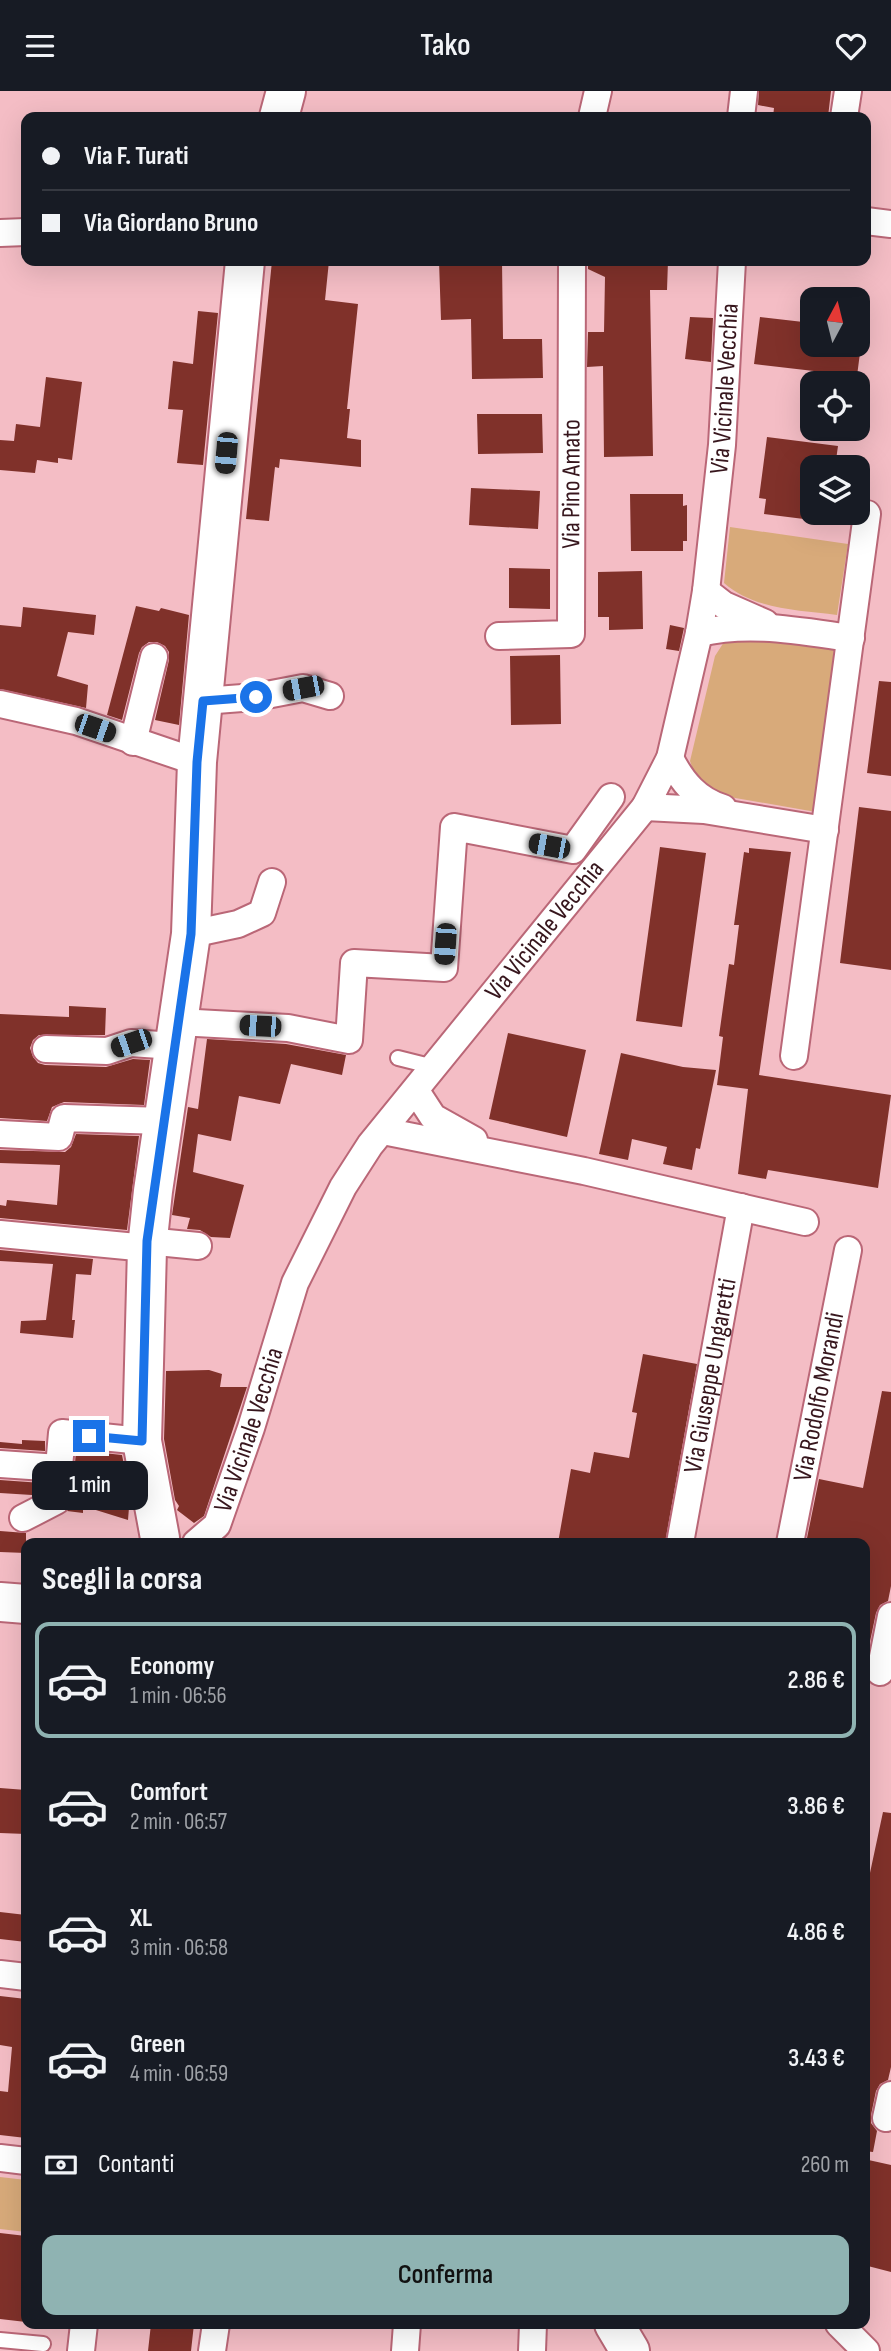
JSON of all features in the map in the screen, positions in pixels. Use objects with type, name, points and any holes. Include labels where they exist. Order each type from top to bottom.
[{"type":"street","points":[[280,112],[286,91]]},
{"type":"street","points":[[593,112],[598,91]]},
{"type":"street","points":[[742,112],[744,91]]},
{"type":"street","points":[[845,112],[848,91]]},
{"type":"street","points":[[871,222],[891,224]]},
{"type":"street","points":[[0,233],[21,232]]},
{"type":"street","points":[[174,1538],[142,1441],[147,1245],[191,934],[197,762],[245,266]]},
{"type":"street","name":"Via Pino Amato","points":[[499,636],[570,634],[572,266]]},
{"type":"street","name":"Via Vicinale Vecchia","points":[[185,1538],[217,1525],[251,1428],[295,1283],[344,1187],[370,1145],[645,807],[670,758],[706,591],[722,445],[732,266]]},
{"type":"street","points":[[794,1056],[865,525]]},
{"type":"street","points":[[706,591],[724,605],[776,627]]},
{"type":"street","points":[[699,633],[740,627],[776,627],[850,638]]},
{"type":"street","points":[[133,741],[154,657]]},
{"type":"street","points":[[203,701],[256,697],[316,686]]},
{"type":"street","points":[[0,704],[76,721],[197,762]]},
{"type":"street","points":[[670,758],[682,781],[707,804],[755,817]]},
{"type":"street","points":[[47,1049],[107,1051],[176,1034],[288,1028],[349,1040],[354,963],[444,968],[454,827],[573,850],[611,797]]},
{"type":"street","points":[[645,807],[678,807],[825,830]]},
{"type":"street","points":[[191,934],[238,924],[262,913],[272,882]]},
{"type":"street","points":[[416,1091],[433,1117],[481,1143],[584,1171]]},
{"type":"street","points":[[0,1134],[59,1137],[64,1118],[164,1121]]},
{"type":"street","points":[[383,1131],[584,1171],[805,1222]]},
{"type":"street","name":"Via Giuseppe Ungaretti","points":[[681,1538],[741,1207]]},
{"type":"street","points":[[0,1234],[198,1246]]},
{"type":"street","name":"Via Rodolfo Morandi","points":[[791,1538],[848,1251]]},
{"type":"street","points":[[23,1518],[56,1501],[62,1433],[142,1441]]},
{"type":"street","points":[[0,1464],[59,1468]]},
{"type":"street","points":[[0,1602],[21,1604]]},
{"type":"street","points":[[878,1672],[891,1616]]},
{"type":"street","points":[[0,1974],[21,1976]]},
{"type":"street","points":[[0,2158],[21,2160]]},
{"type":"street","points":[[81,2351],[83,2329]]},
{"type":"street","points":[[212,2351],[215,2329]]},
{"type":"street","points":[[405,2351],[407,2329]]},
{"type":"street","points":[[532,2351],[533,2329]]},
{"type":"street","points":[[617,2329],[630,2351]]},
{"type":"street","points":[[844,2329],[866,2351]]},
{"type":"lane","points":[[398,1058],[434,1067]]},
{"type":"lane","points":[[0,2340],[43,2344]]},
{"type":"shaded area","points":[[730,527],[848,544],[837,615],[763,604],[736,592],[724,583]]},
{"type":"shaded area","points":[[754,638],[834,649],[816,812],[701,792],[690,761],[715,656],[724,642]]},
{"type":"shaded area","points":[[0,2177],[21,2179],[21,2231],[0,2229]]},
{"type":"building","points":[[759,91],[831,91],[829,112],[774,112],[774,108],[758,105]]},
{"type":"building","points":[[271,266],[328,266],[325,300],[358,304],[347,409],[350,409],[347,438],[361,440],[361,467],[280,459],[279,468],[275,467],[269,521],[246,519]]},
{"type":"building","points":[[439,266],[502,266],[503,339],[542,339],[543,378],[472,379],[471,319],[441,320]]},
{"type":"building","points":[[588,266],[668,266],[667,290],[650,290],[653,456],[604,457],[603,366],[587,367],[588,332],[604,332],[605,277],[588,269]]},
{"type":"building","points":[[198,311],[218,313],[203,465],[177,463],[183,410],[168,409],[173,361],[193,364]]},
{"type":"building","points":[[690,317],[713,318],[711,362],[685,359]]},
{"type":"building","points":[[760,317],[800,322],[800,357],[859,357],[858,371],[814,371],[754,364]]},
{"type":"building","points":[[46,377],[82,382],[72,460],[58,458],[58,463],[37,460],[35,473],[0,470],[0,440],[14,441],[16,424],[40,427]]},
{"type":"building","points":[[477,414],[542,414],[543,453],[478,454]]},
{"type":"building","points":[[767,437],[838,446],[837,455],[800,455],[800,518],[764,514],[766,499],[759,498]]},
{"type":"building","points":[[471,488],[540,491],[538,529],[469,525]]},
{"type":"building","points":[[630,494],[683,494],[683,506],[687,505],[687,541],[683,541],[683,551],[631,551]]},
{"type":"building","points":[[509,568],[550,569],[550,609],[509,608]]},
{"type":"building","points":[[642,571],[643,629],[609,630],[609,617],[598,617],[598,572]]},
{"type":"building","points":[[136,606],[159,611],[161,608],[189,615],[179,725],[155,720],[169,660],[169,652],[165,646],[157,642],[149,642],[139,653],[122,720],[107,715]]},
{"type":"building","points":[[23,607],[96,615],[94,635],[68,632],[57,676],[88,685],[86,708],[0,689],[0,625],[21,627]]},
{"type":"building","points":[[670,625],[684,628],[679,651],[666,649]]},
{"type":"building","points":[[560,655],[561,724],[511,725],[510,656]]},
{"type":"building","points":[[879,681],[891,682],[891,776],[867,773]]},
{"type":"building","points":[[859,807],[891,811],[891,970],[840,963]]},
{"type":"building","points":[[660,847],[706,853],[682,1027],[636,1021]]},
{"type":"building","points":[[749,848],[791,852],[759,1075],[891,1095],[878,1188],[768,1170],[766,1179],[738,1174],[748,1089],[717,1085],[723,1037],[719,1036],[729,964],[734,965],[739,925],[734,925],[744,852],[749,853]]},
{"type":"building","points":[[69,1006],[106,1008],[105,1035],[39,1035],[30,1048],[33,1057],[38,1063],[45,1065],[106,1067],[133,1059],[150,1060],[144,1105],[64,1102],[52,1107],[47,1121],[0,1118],[0,1014],[69,1017]]},
{"type":"building","points":[[508,1033],[586,1050],[567,1137],[489,1119]]},
{"type":"building","points":[[207,1039],[286,1044],[346,1055],[342,1075],[291,1064],[280,1104],[239,1096],[231,1141],[198,1134],[193,1172],[244,1185],[230,1238],[211,1237],[200,1230],[187,1229],[190,1218],[172,1215],[188,1107],[198,1109]]},
{"type":"building","points":[[621,1053],[683,1067],[716,1070],[700,1149],[696,1148],[692,1170],[663,1164],[667,1147],[632,1139],[628,1160],[599,1154]]},
{"type":"building","points":[[76,1134],[139,1136],[127,1230],[0,1218],[0,1205],[6,1206],[7,1200],[57,1205],[60,1165],[0,1163],[0,1150],[65,1152],[71,1147]]},
{"type":"building","points":[[0,1250],[93,1259],[91,1275],[76,1274],[73,1338],[20,1333],[21,1321],[46,1320],[53,1264],[0,1261]]},
{"type":"building","points":[[643,1354],[697,1364],[666,1538],[559,1538],[571,1469],[590,1473],[594,1452],[629,1458],[637,1413],[632,1412]]},
{"type":"building","points":[[209,1370],[222,1374],[220,1387],[247,1387],[204,1516],[194,1523],[177,1510],[179,1506],[175,1500],[164,1439],[166,1371]]},
{"type":"building","points":[[882,1391],[891,1392],[891,1586],[888,1601],[880,1605],[876,1613],[870,1642],[870,1538],[807,1538],[819,1479],[863,1488]]},
{"type":"building","points":[[22,1440],[45,1441],[45,1451],[0,1448],[0,1442],[22,1444]]},
{"type":"building","points":[[76,1450],[122,1455],[130,1495],[128,1520],[83,1506],[83,1513],[67,1511],[72,1502]]},
{"type":"building","points":[[0,1480],[42,1483],[41,1491],[32,1495],[0,1493]]},
{"type":"building","points":[[0,1531],[26,1533],[26,1538],[21,1538],[21,1553],[0,1552]]},
{"type":"building","points":[[0,1788],[21,1790],[21,1834],[0,1833]]},
{"type":"building","points":[[883,1812],[891,1813],[891,2067],[888,2080],[880,2084],[876,2091],[871,2115],[871,2123],[877,2131],[873,2152],[870,2152],[870,1873]]},
{"type":"building","points":[[0,1912],[21,1914],[21,1941],[0,1939]]},
{"type":"building","points":[[0,1996],[21,1998],[21,2137],[0,2135],[0,2091],[8,2092],[12,2047],[0,2045]]},
{"type":"building","points":[[870,2160],[891,2165],[891,2272],[870,2267]]},
{"type":"building","points":[[0,2233],[21,2235],[21,2321],[0,2319]]},
{"type":"building","points":[[150,2329],[193,2329],[191,2351],[148,2351]]},
{"type":"route","points":[[89,1436],[142,1441],[147,1241],[191,934],[197,762],[203,701],[256,697]]}]
